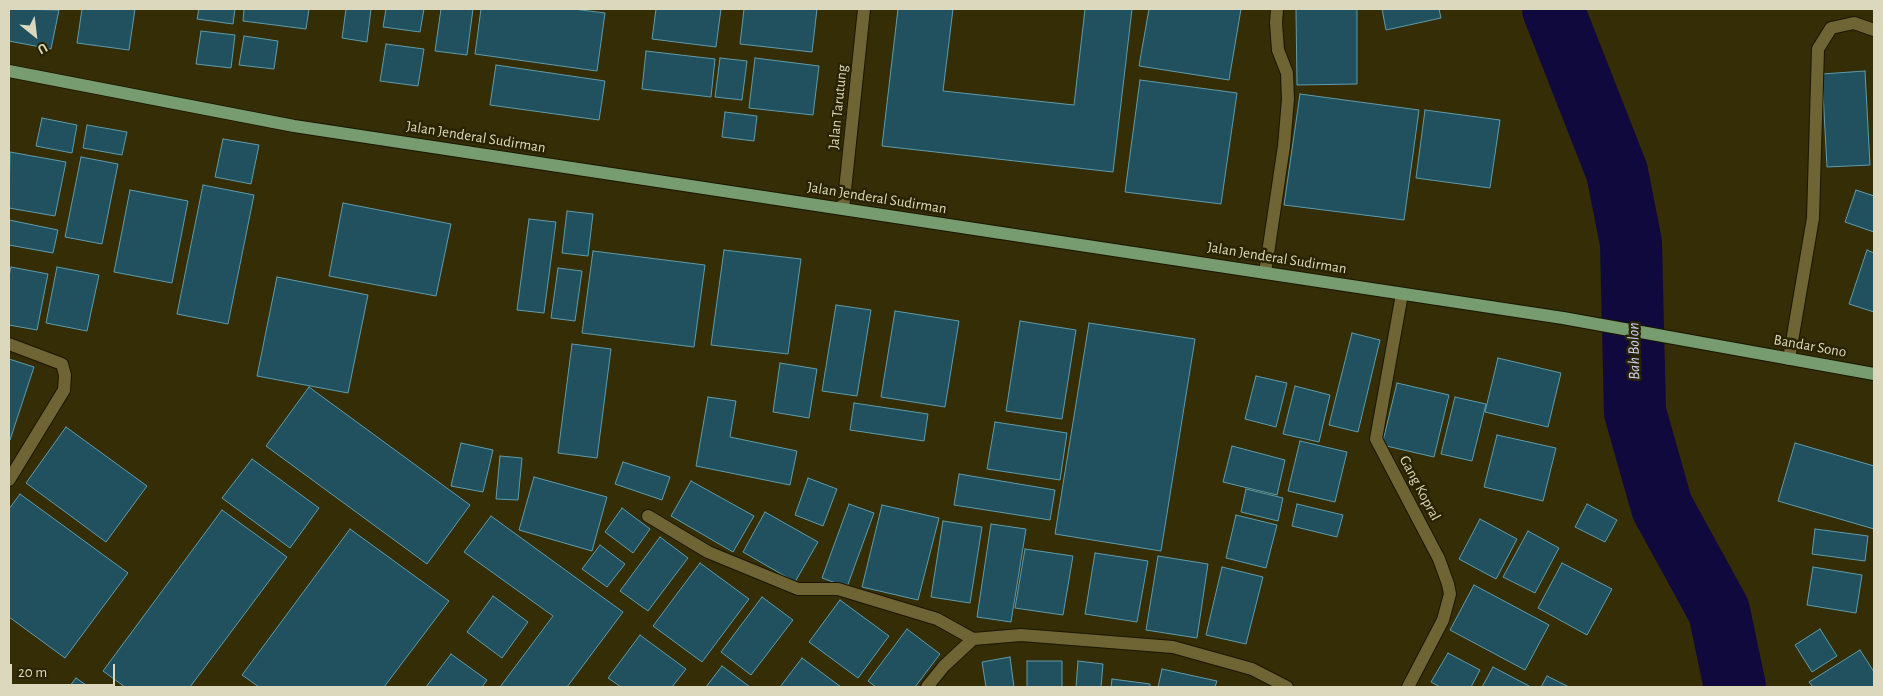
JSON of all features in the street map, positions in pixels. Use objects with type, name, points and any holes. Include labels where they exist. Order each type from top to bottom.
[{"type":"main road","name":"Jalan Jenderal Sudirman","points":[[9,71],[294,126],[1563,318],[1741,350]]},
{"type":"main road","name":"Bandar Sono","points":[[1741,350],[1874,374]]},
{"type":"street","name":"Jalan Tarutung","points":[[843,209],[864,9]]},
{"type":"street","points":[[1265,273],[1284,146],[1288,99],[1286,73],[1278,50],[1277,9]]},
{"type":"street","points":[[1789,359],[1813,218],[1818,49],[1831,28],[1854,24],[1874,30]]},
{"type":"street","name":"Gang Kopral","points":[[1402,294],[1376,438],[1439,559],[1450,594],[1442,620],[1408,687]]},
{"type":"street","points":[[9,344],[62,364],[65,375],[64,390],[9,480]]},
{"type":"street","points":[[648,516],[708,552],[798,588],[838,589],[937,619],[973,640]]},
{"type":"street","points":[[927,687],[944,666],[973,640],[1021,635],[1173,647],[1252,669],[1287,687]]},
{"type":"building","points":[[9,9],[59,10],[51,49],[9,41]]},
{"type":"building","points":[[82,9],[135,9],[129,50],[77,43]]},
{"type":"building","points":[[199,9],[235,9],[233,24],[197,19]]},
{"type":"building","points":[[244,9],[309,9],[306,29],[243,21]]},
{"type":"building","points":[[346,9],[371,9],[367,42],[342,38]]},
{"type":"building","points":[[386,9],[424,9],[420,32],[383,27]]},
{"type":"building","points":[[441,9],[473,9],[467,55],[435,51]]},
{"type":"building","points":[[481,9],[573,9],[605,13],[597,71],[475,54]]},
{"type":"building","points":[[656,9],[721,9],[716,47],[652,39]]},
{"type":"building","points":[[744,9],[817,9],[812,52],[740,44]]},
{"type":"building","points":[[898,9],[953,9],[943,91],[1074,105],[1085,9],[1132,9],[1113,172],[882,146]]},
{"type":"building","points":[[1149,9],[1241,9],[1229,80],[1139,66]]},
{"type":"building","points":[[1296,9],[1357,9],[1357,84],[1297,85]]},
{"type":"building","points":[[1382,9],[1439,9],[1441,18],[1386,30]]},
{"type":"building","points":[[201,31],[235,35],[231,68],[196,64]]},
{"type":"building","points":[[244,36],[278,41],[274,69],[239,65]]},
{"type":"building","points":[[386,44],[424,49],[418,86],[380,81]]},
{"type":"building","points":[[646,51],[715,59],[711,97],[642,89]]},
{"type":"building","points":[[720,58],[747,61],[742,100],[715,97]]},
{"type":"building","points":[[755,58],[819,66],[813,115],[749,108]]},
{"type":"building","points":[[496,65],[605,81],[599,120],[490,105]]},
{"type":"building","points":[[1865,71],[1870,165],[1827,167],[1822,74]]},
{"type":"building","points":[[1140,80],[1237,93],[1221,204],[1125,192]]},
{"type":"building","points":[[1300,94],[1419,110],[1404,220],[1284,205]]},
{"type":"building","points":[[1425,110],[1500,120],[1490,188],[1416,178]]},
{"type":"building","points":[[725,112],[757,116],[754,141],[722,137]]},
{"type":"building","points":[[42,118],[77,125],[72,153],[36,146]]},
{"type":"building","points":[[87,125],[127,132],[122,155],[83,148]]},
{"type":"building","points":[[223,139],[259,145],[251,184],[215,177]]},
{"type":"building","points":[[10,152],[66,162],[55,216],[9,208]]},
{"type":"building","points":[[81,157],[118,164],[102,244],[65,237]]},
{"type":"building","points":[[203,185],[254,195],[228,324],[177,314]]},
{"type":"building","points":[[130,190],[188,201],[172,283],[114,272]]},
{"type":"building","points":[[1856,190],[1874,196],[1874,232],[1845,222]]},
{"type":"building","points":[[343,203],[451,224],[436,296],[329,276]]},
{"type":"building","points":[[567,211],[593,214],[588,256],[562,253]]},
{"type":"building","points":[[529,219],[556,222],[544,313],[517,310]]},
{"type":"building","points":[[9,220],[58,230],[53,253],[9,245]]},
{"type":"building","points":[[724,250],[801,259],[788,354],[711,345]]},
{"type":"building","points":[[1867,250],[1874,253],[1874,312],[1849,304]]},
{"type":"building","points":[[593,251],[705,265],[694,347],[582,333]]},
{"type":"building","points":[[11,267],[48,274],[37,330],[9,325],[9,276]]},
{"type":"building","points":[[57,267],[99,275],[87,331],[46,323]]},
{"type":"building","points":[[558,268],[582,271],[575,321],[551,318]]},
{"type":"building","points":[[277,277],[368,295],[348,393],[257,376]]},
{"type":"building","points":[[836,305],[871,310],[857,396],[822,391]]},
{"type":"building","points":[[895,311],[959,321],[945,407],[881,397]]},
{"type":"building","points":[[1020,321],[1076,330],[1062,419],[1006,411]]},
{"type":"building","points":[[1089,323],[1195,339],[1161,551],[1055,534]]},
{"type":"building","points":[[1352,333],[1380,340],[1358,432],[1329,425]]},
{"type":"building","points":[[572,344],[611,349],[597,458],[558,453]]},
{"type":"building","points":[[1498,358],[1561,373],[1548,427],[1485,412]]},
{"type":"building","points":[[9,359],[34,367],[10,440],[9,439]]},
{"type":"building","points":[[780,363],[817,369],[809,418],[773,412]]},
{"type":"building","points":[[1256,376],[1287,383],[1276,427],[1245,419]]},
{"type":"building","points":[[1397,383],[1449,395],[1434,457],[1382,445]]},
{"type":"building","points":[[1295,386],[1330,395],[1319,442],[1283,434]]},
{"type":"building","points":[[309,387],[470,505],[427,564],[266,446]]},
{"type":"building","points":[[708,397],[736,401],[730,437],[797,451],[790,485],[696,466]]},
{"type":"building","points":[[1455,397],[1486,404],[1472,461],[1441,454]]},
{"type":"building","points":[[854,403],[928,414],[924,441],[850,430]]},
{"type":"building","points":[[995,422],[1067,433],[1060,480],[987,469]]},
{"type":"building","points":[[66,427],[147,486],[106,542],[26,483]]},
{"type":"building","points":[[1497,435],[1556,448],[1543,501],[1484,487]]},
{"type":"building","points":[[1300,441],[1347,452],[1335,502],[1288,491]]},
{"type":"building","points":[[461,443],[493,450],[483,492],[451,486]]},
{"type":"building","points":[[1795,443],[1874,466],[1874,529],[1778,501]]},
{"type":"building","points":[[1232,446],[1285,460],[1277,495],[1223,482]]},
{"type":"building","points":[[500,456],[522,458],[518,500],[496,499]]},
{"type":"building","points":[[252,459],[319,508],[290,548],[222,498]]},
{"type":"building","points":[[623,462],[670,477],[662,500],[615,484]]},
{"type":"building","points":[[959,474],[1055,490],[1050,520],[954,505]]},
{"type":"building","points":[[534,477],[607,497],[592,551],[519,530]]},
{"type":"building","points":[[808,478],[837,489],[823,526],[795,515]]},
{"type":"building","points":[[691,481],[754,516],[733,552],[671,516]]},
{"type":"building","points":[[1246,489],[1283,498],[1278,521],[1241,512]]},
{"type":"building","points":[[20,494],[128,573],[65,658],[9,617],[9,509]]},
{"type":"building","points":[[849,504],[874,513],[847,587],[822,578]]},
{"type":"building","points":[[1297,504],[1343,515],[1337,537],[1292,526]]},
{"type":"building","points":[[1587,504],[1617,520],[1605,542],[1575,527]]},
{"type":"building","points":[[882,505],[939,518],[918,600],[862,587]]},
{"type":"building","points":[[622,508],[650,529],[633,553],[605,532]]},
{"type":"building","points":[[222,510],[287,557],[190,687],[125,687],[103,671]]},
{"type":"building","points":[[765,512],[818,542],[795,582],[743,552]]},
{"type":"building","points":[[1236,515],[1277,525],[1266,568],[1226,558]]},
{"type":"building","points":[[491,516],[623,612],[567,687],[500,687],[553,616],[464,552]]},
{"type":"building","points":[[1480,519],[1517,539],[1496,579],[1459,559]]},
{"type":"building","points":[[943,521],[982,527],[970,603],[931,597]]},
{"type":"building","points":[[991,524],[1026,529],[1011,622],[977,617]]},
{"type":"building","points":[[350,529],[449,601],[384,687],[259,687],[242,675]]},
{"type":"building","points":[[1815,529],[1868,536],[1865,561],[1812,554]]},
{"type":"building","points":[[1528,531],[1559,548],[1535,593],[1503,577]]},
{"type":"building","points":[[660,537],[688,558],[648,611],[620,591]]},
{"type":"building","points":[[600,545],[625,564],[607,587],[582,569]]},
{"type":"building","points":[[1025,549],[1073,556],[1063,615],[1015,608]]},
{"type":"building","points":[[1095,553],[1148,561],[1137,622],[1085,614]]},
{"type":"building","points":[[1158,556],[1208,564],[1197,638],[1146,630]]},
{"type":"building","points":[[700,563],[749,599],[702,662],[653,626]]},
{"type":"building","points":[[1562,563],[1612,589],[1587,635],[1538,608]]},
{"type":"building","points":[[1222,567],[1263,577],[1246,644],[1206,635]]},
{"type":"building","points":[[1813,567],[1862,575],[1856,613],[1807,605]]},
{"type":"building","points":[[1474,585],[1549,625],[1525,670],[1450,630]]},
{"type":"building","points":[[493,596],[528,622],[502,658],[467,632]]},
{"type":"building","points":[[762,597],[793,620],[751,675],[721,652]]},
{"type":"building","points":[[840,600],[889,636],[858,678],[809,642]]},
{"type":"building","points":[[907,629],[940,654],[915,687],[876,687],[868,681]]},
{"type":"building","points":[[1820,629],[1837,656],[1812,672],[1795,645]]},
{"type":"building","points":[[640,635],[686,669],[672,687],[621,687],[608,678]]},
{"type":"building","points":[[1860,650],[1874,672],[1874,687],[1813,687],[1809,682]]},
{"type":"building","points":[[1448,653],[1480,670],[1471,687],[1440,687],[1431,682]]},
{"type":"building","points":[[451,654],[487,680],[482,687],[426,687]]},
{"type":"building","points":[[1010,657],[1014,687],[986,687],[982,662]]},
{"type":"building","points":[[802,658],[841,687],[780,687]]},
{"type":"building","points":[[1027,661],[1062,661],[1062,687],[1027,687]]},
{"type":"building","points":[[1078,661],[1103,664],[1101,687],[1076,687]]},
{"type":"building","points":[[722,666],[750,687],[706,687]]},
{"type":"building","points":[[1493,667],[1531,687],[1482,687]]},
{"type":"building","points":[[1162,669],[1217,681],[1215,687],[1158,687]]},
{"type":"building","points":[[1547,676],[1569,687],[1541,687]]},
{"type":"building","points":[[76,678],[89,687],[69,687]]},
{"type":"building","points":[[1112,679],[1150,684],[1150,687],[1111,687]]},
{"type":"waterway","name":"Bah Bolon","points":[[1553,9],[1617,172],[1631,243],[1635,412],[1662,507],[1719,611],[1735,687]]}]
